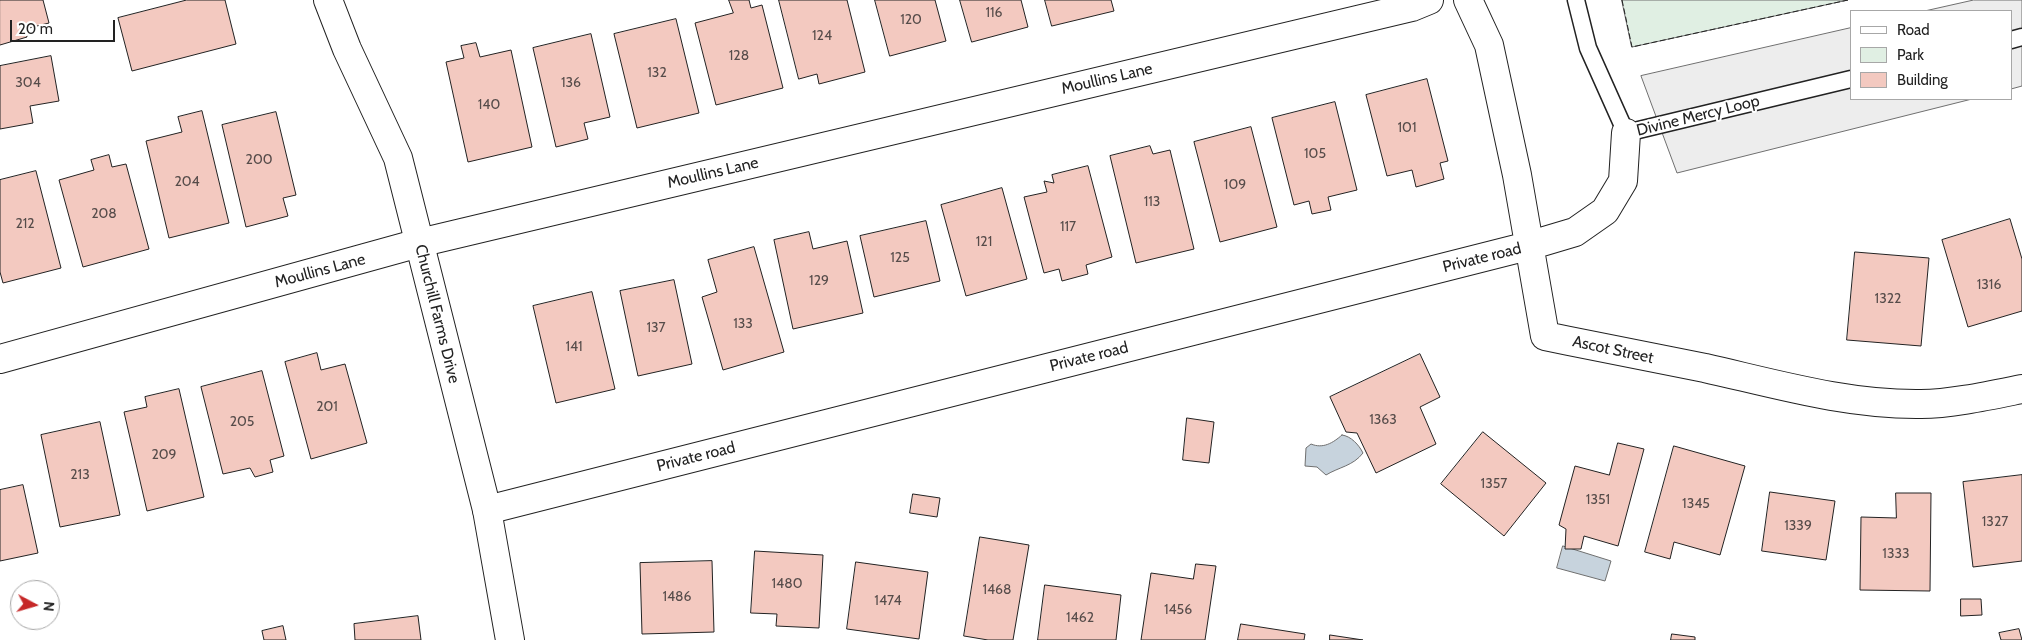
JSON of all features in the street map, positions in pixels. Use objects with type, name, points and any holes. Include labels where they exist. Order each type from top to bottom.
[{"type":"street","name":"Churchill Farms Drive","points":[[328,0],[347,49],[398,158],[487,510],[510,640]]},
{"type":"street","name":"Moullins Lane","points":[[0,359],[420,243],[1412,7],[1429,0]]},
{"type":"street","name":"Ascot Street","points":[[1468,0],[1489,45],[1517,175],[1545,336],[1704,368],[1795,389],[1870,402],[1923,404],[2022,389]]},
{"type":"street","name":"Private road","points":[[487,510],[1528,246],[1575,232],[1605,211],[1623,181],[1626,134]]},
{"type":"lane","name":"Divine Mercy Loop","points":[[1576,0],[1588,48],[1626,134],[1850,79]]},
{"type":"green space","points":[[1622,0],[1848,0],[1632,47]]},
{"type":"shaded area","points":[[1974,0],[2022,0],[2022,86],[2012,89],[2012,10],[1929,10]]},
{"type":"shaded area","points":[[1850,28],[1850,100],[1968,100],[1677,173],[1641,76]]},
{"type":"shaded area","points":[[1342,435],[1352,439],[1359,447],[1363,453],[1359,457],[1350,464],[1326,475],[1317,467],[1305,466],[1306,448],[1311,444],[1320,446],[1328,444]]},
{"type":"shaded area","points":[[1563,546],[1611,561],[1605,581],[1557,568]]},
{"type":"building","points":[[0,0],[43,0],[49,23],[25,29],[27,37],[0,45]]},
{"type":"building","points":[[187,0],[225,0],[236,44],[132,71],[118,18]]},
{"type":"building","points":[[729,0],[749,0],[751,8],[762,5],[783,88],[716,105],[695,23],[733,13]]},
{"type":"building","points":[[779,0],[847,0],[865,72],[819,84],[817,74],[799,79]]},
{"type":"building","points":[[875,0],[935,0],[946,41],[890,56]]},
{"type":"building","points":[[960,0],[1021,0],[1028,27],[972,42]]},
{"type":"building","points":[[1045,0],[1111,0],[1114,11],[1052,26]]},
{"type":"building","points":[[676,19],[699,113],[637,128],[614,34]]},
{"type":"building","points":[[591,34],[610,117],[584,123],[588,139],[556,147],[533,48]]},
{"type":"building","points":[[476,43],[480,57],[511,50],[532,147],[468,162],[446,62],[464,58],[461,46]]},
{"type":"building","points":[[51,56],[59,101],[30,106],[33,123],[0,129],[0,66]]},
{"type":"building","points":[[1427,79],[1448,161],[1440,163],[1444,179],[1416,187],[1412,170],[1387,176],[1366,95]]},
{"type":"building","points":[[1335,102],[1357,190],[1328,197],[1331,210],[1312,214],[1309,201],[1294,205],[1272,118]]},
{"type":"building","points":[[202,111],[229,223],[169,238],[146,141],[182,132],[178,117]]},
{"type":"building","points":[[276,112],[296,195],[283,198],[288,216],[246,227],[222,125]]},
{"type":"building","points":[[1251,127],[1277,227],[1220,242],[1194,142]]},
{"type":"building","points":[[1150,146],[1153,154],[1170,150],[1194,249],[1136,263],[1110,156]]},
{"type":"building","points":[[109,155],[112,167],[126,164],[149,249],[83,267],[59,180],[94,170],[91,160]]},
{"type":"building","points":[[1088,166],[1112,257],[1086,265],[1088,274],[1062,281],[1059,269],[1044,273],[1024,197],[1047,192],[1044,181],[1054,183],[1052,175]]},
{"type":"building","points":[[36,171],[61,268],[3,283],[0,272],[0,180]]},
{"type":"building","points":[[1002,188],[1027,279],[966,296],[941,205]]},
{"type":"building","points":[[2010,219],[2022,259],[2022,311],[1968,327],[1942,240]]},
{"type":"building","points":[[926,221],[940,281],[874,297],[860,236]]},
{"type":"building","points":[[809,232],[813,249],[847,241],[863,313],[793,329],[774,240]]},
{"type":"building","points":[[754,247],[784,352],[723,370],[702,297],[717,292],[708,260]]},
{"type":"building","points":[[1855,252],[1929,258],[1921,346],[1847,340]]},
{"type":"building","points":[[674,280],[692,364],[638,376],[620,291]]},
{"type":"building","points":[[592,292],[615,389],[556,403],[533,306]]},
{"type":"building","points":[[317,353],[321,370],[345,364],[367,443],[311,459],[285,362]]},
{"type":"building","points":[[1420,354],[1440,397],[1420,407],[1436,444],[1376,473],[1357,433],[1346,432],[1330,397]]},
{"type":"building","points":[[262,371],[284,456],[270,460],[273,472],[255,477],[250,468],[223,474],[201,387]]},
{"type":"building","points":[[179,389],[204,497],[147,511],[124,412],[147,407],[145,397]]},
{"type":"building","points":[[1187,418],[1214,422],[1209,463],[1183,460]]},
{"type":"building","points":[[100,422],[120,515],[60,527],[41,435]]},
{"type":"building","points":[[1483,432],[1546,483],[1504,536],[1441,484]]},
{"type":"building","points":[[1618,443],[1644,449],[1618,546],[1584,536],[1581,549],[1565,549],[1566,529],[1559,525],[1575,466],[1609,475]]},
{"type":"building","points":[[1674,446],[1745,466],[1720,555],[1674,542],[1670,559],[1645,552]]},
{"type":"building","points":[[2022,475],[2022,561],[1973,567],[1963,482]]},
{"type":"building","points":[[23,485],[38,553],[0,561],[0,490]]},
{"type":"building","points":[[1770,492],[1835,501],[1826,560],[1762,551]]},
{"type":"building","points":[[1896,493],[1931,493],[1930,591],[1860,590],[1861,517],[1896,518]]},
{"type":"building","points":[[913,494],[940,498],[937,517],[910,513]]},
{"type":"building","points":[[980,537],[1029,545],[1013,640],[988,640],[964,636]]},
{"type":"building","points":[[755,551],[823,555],[819,628],[776,626],[777,614],[751,613]]},
{"type":"building","points":[[712,561],[714,632],[642,634],[640,563]]},
{"type":"building","points":[[856,562],[928,572],[919,639],[847,629]]},
{"type":"building","points":[[1196,564],[1216,566],[1205,640],[1141,640],[1151,573],[1193,579]]},
{"type":"building","points":[[1045,585],[1121,595],[1116,640],[1038,640]]},
{"type":"building","points":[[1961,599],[1981,599],[1982,615],[1961,616]]},
{"type":"building","points":[[418,616],[421,640],[355,640],[354,624]]},
{"type":"building","points":[[1241,624],[1305,634],[1304,640],[1238,640]]},
{"type":"building","points":[[283,626],[286,640],[264,640],[262,631]]},
{"type":"building","points":[[2019,629],[2022,640],[2001,640],[1999,633]]},
{"type":"building","points":[[1672,634],[1695,637],[1695,640],[1671,640]]},
{"type":"building","points":[[1330,635],[1363,640],[1330,640]]},
{"type":"fence","points":[[1622,0],[1632,47],[1848,0]]}]
